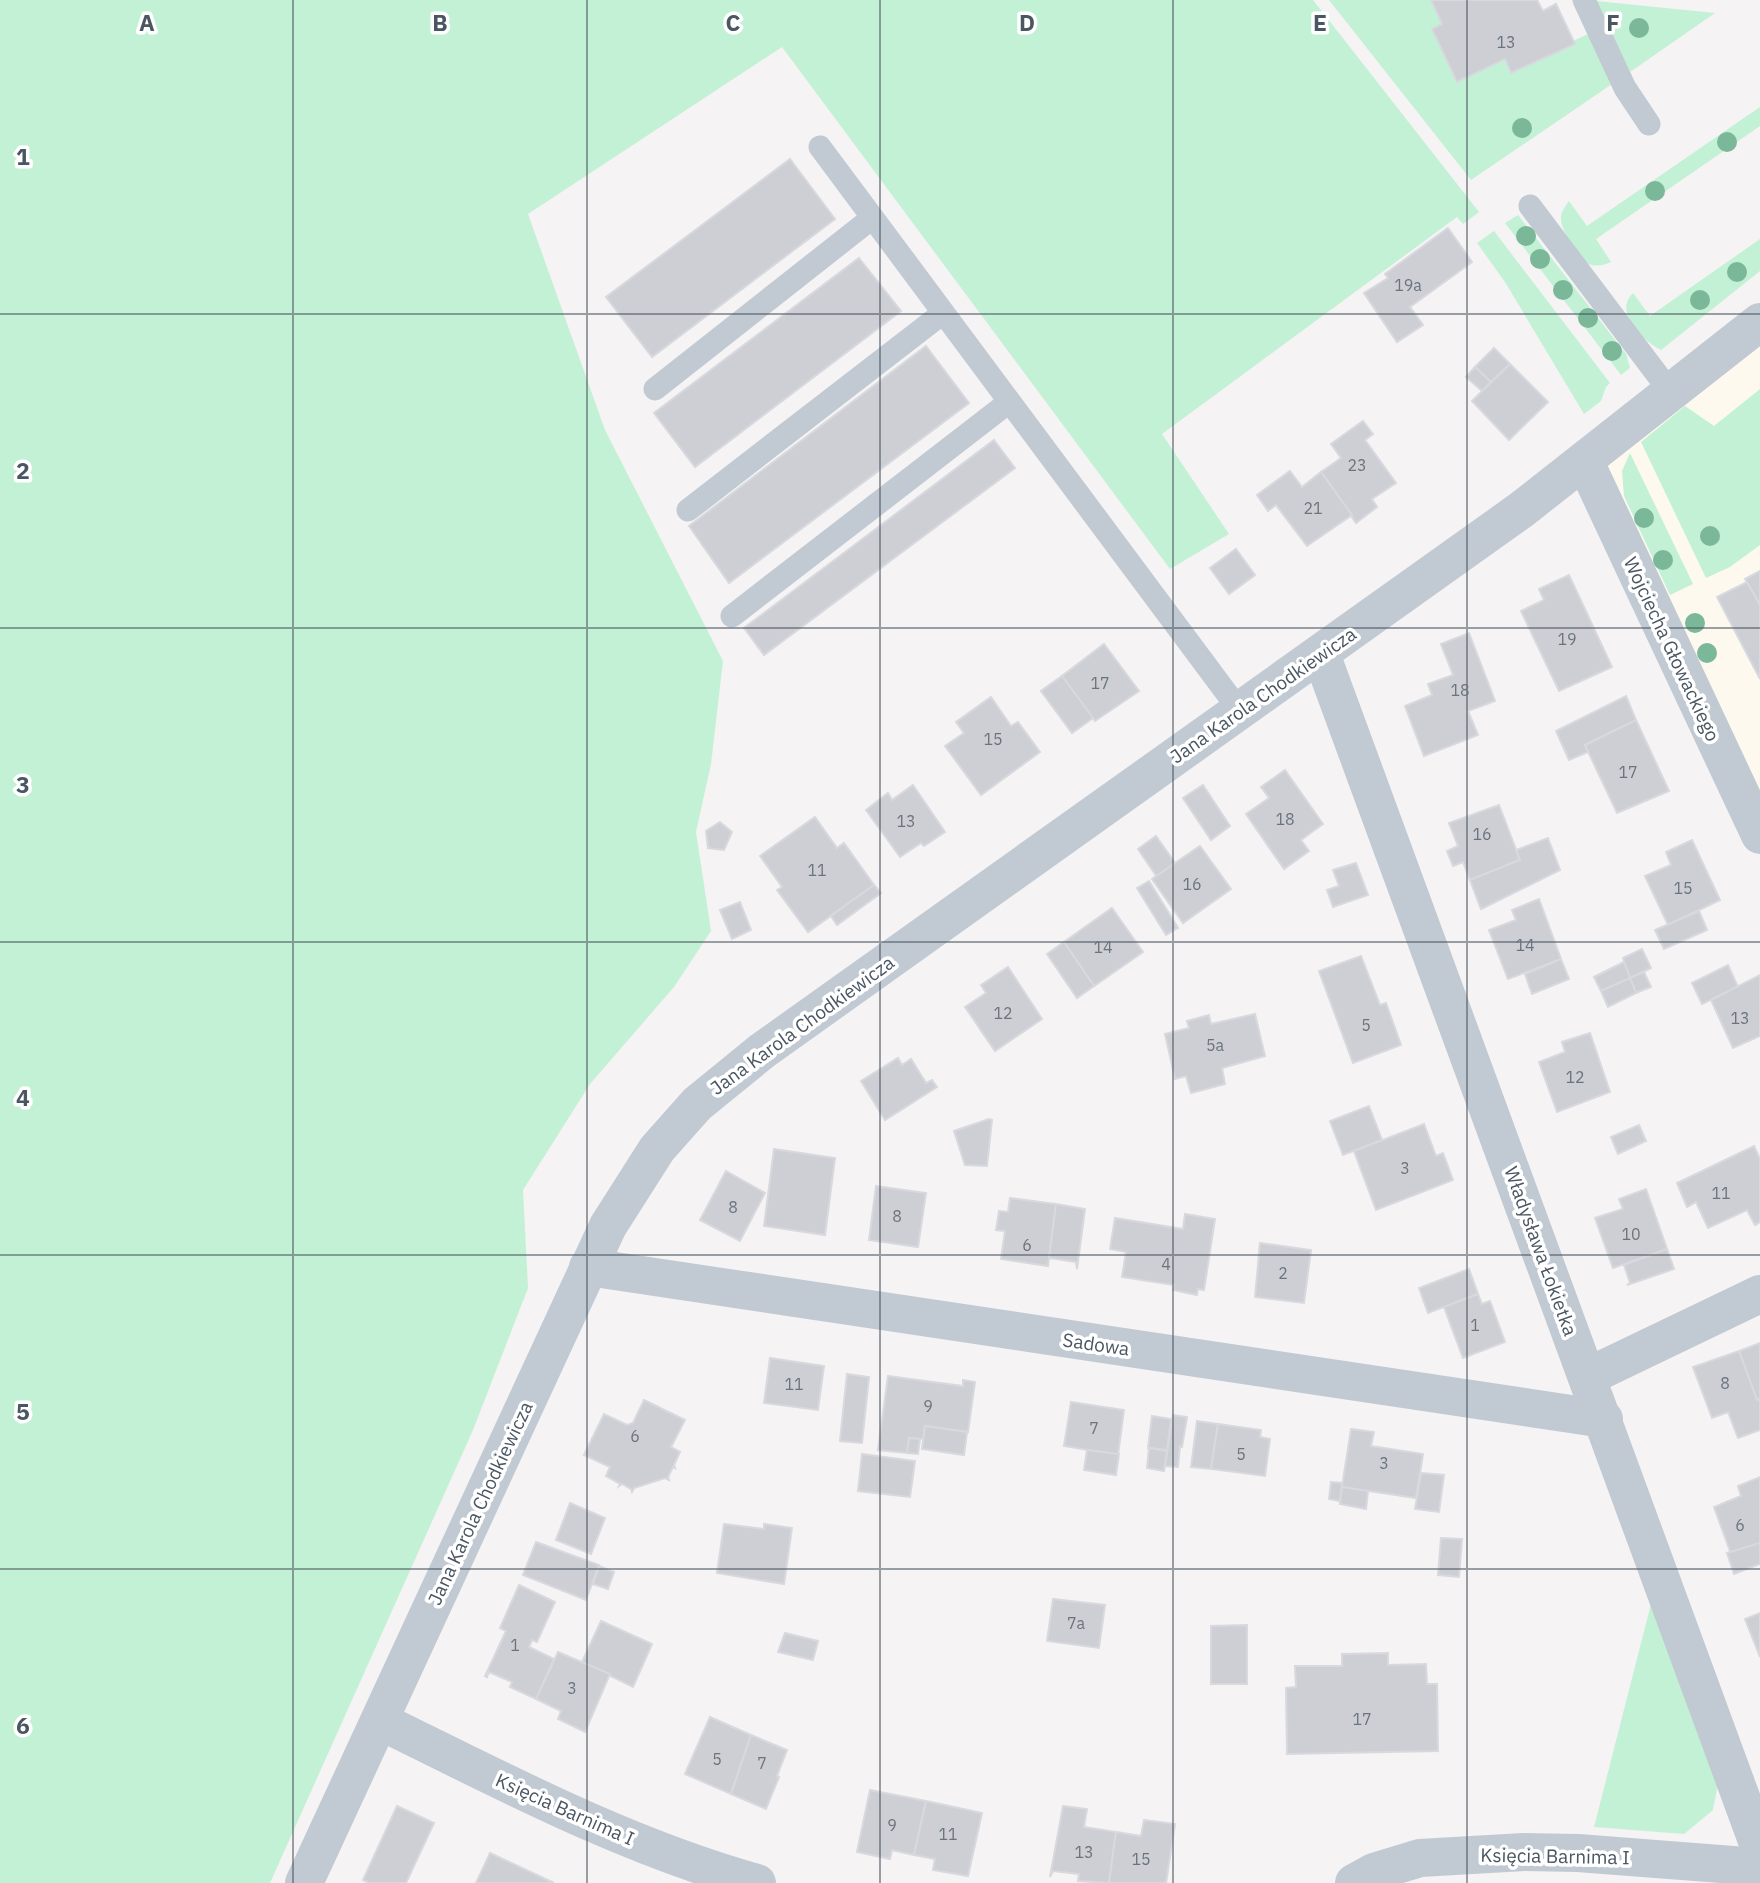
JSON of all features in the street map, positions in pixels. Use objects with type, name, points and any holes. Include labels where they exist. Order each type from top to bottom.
[{"type":"street","name":"Jana Karola Chodkiewicza","points":[[304,1883],[608,1226],[657,1149],[697,1104],[762,1051],[1321,654],[1585,462],[1760,322]]},
{"type":"street","name":"Wojciecha Głowackiego","points":[[1585,462],[1760,835]]},
{"type":"street","name":"Władysława Łokietka","points":[[1321,654],[1760,1849]]},
{"type":"street","name":"Sadowa","points":[[588,1267],[1604,1419]]},
{"type":"street","points":[[1587,1377],[1760,1294]]},
{"type":"street","name":"Księcia Barnima I","points":[[380,1721],[482,1772],[716,1877],[757,1883]]},
{"type":"street","name":"Księcia Barnima I","points":[[1354,1883],[1374,1872],[1420,1858],[1524,1852],[1578,1853],[1760,1867]]},
{"type":"lane","points":[[1584,0],[1625,88],[1649,124]]},
{"type":"lane","points":[[820,148],[1240,711]]},
{"type":"lane","points":[[1530,206],[1672,394]]},
{"type":"lane","points":[[655,389],[872,218]]},
{"type":"lane","points":[[688,510],[943,313]]},
{"type":"lane","points":[[732,616],[1009,402]]},
{"type":"shaded area","points":[[1760,335],[1760,819],[1596,472]]},
{"type":"green space","points":[[0,0],[1313,0],[1479,212],[1463,224],[1457,217],[1162,434],[1229,534],[1170,569],[782,47],[528,214],[605,430],[723,661],[711,764],[696,832],[711,931],[674,987],[590,1084],[523,1190],[528,1288],[473,1430],[270,1883],[0,1883]]},
{"type":"green space","points":[[1329,0],[1431,0],[1442,24],[1433,30],[1458,82],[1505,59],[1512,73],[1574,44],[1573,41],[1588,34],[1612,84],[1471,180]]},
{"type":"green space","points":[[1596,1],[1715,13],[1630,72]]},
{"type":"green space","points":[[1760,107],[1760,126],[1596,239],[1611,262],[1592,265],[1580,256],[1570,243],[1561,221],[1562,212],[1569,201],[1587,226]]},
{"type":"green space","points":[[1518,215],[1626,354],[1630,368],[1621,375],[1505,223]]},
{"type":"green space","points":[[1494,231],[1610,383],[1601,401],[1584,414],[1505,282],[1477,243]]},
{"type":"green space","points":[[1760,239],[1760,271],[1661,350],[1646,340],[1633,325],[1626,309],[1633,293],[1650,316]]},
{"type":"green space","points":[[1760,389],[1760,545],[1730,567],[1706,578],[1641,442],[1685,406],[1714,426]]},
{"type":"green space","points":[[1630,453],[1693,584],[1670,595],[1624,496],[1622,471]]},
{"type":"green space","points":[[1651,1604],[1718,1784],[1713,1810],[1684,1834],[1594,1827]]},
{"type":"building","points":[[1431,0],[1537,0],[1543,11],[1556,4],[1575,44],[1511,73],[1505,59],[1457,82],[1432,29],[1442,24]]},
{"type":"building","points":[[790,159],[835,219],[652,357],[606,297]]},
{"type":"building","points":[[1448,228],[1472,262],[1410,307],[1423,325],[1397,342],[1364,293],[1388,278],[1385,274]]},
{"type":"building","points":[[859,258],[901,311],[695,467],[654,413]]},
{"type":"building","points":[[926,346],[969,403],[729,583],[689,526]]},
{"type":"building","points":[[1494,348],[1510,364],[1491,382],[1475,367]]},
{"type":"building","points":[[1510,364],[1548,402],[1509,440],[1472,401]]},
{"type":"building","points":[[1475,367],[1491,382],[1482,391],[1466,377]]},
{"type":"building","points":[[1363,421],[1373,434],[1365,440],[1396,483],[1372,499],[1377,507],[1356,523],[1321,472],[1341,458],[1331,444]]},
{"type":"building","points":[[994,440],[1015,468],[764,655],[744,628]]},
{"type":"building","points":[[1290,471],[1302,487],[1321,472],[1352,515],[1307,546],[1276,505],[1268,511],[1257,495]]},
{"type":"building","points":[[1236,549],[1255,575],[1229,594],[1210,568]]},
{"type":"building","points":[[1760,571],[1760,605],[1745,579]]},
{"type":"building","points":[[1569,575],[1612,667],[1559,691],[1521,611],[1544,600],[1539,589]]},
{"type":"building","points":[[1747,582],[1760,605],[1760,679],[1717,597]]},
{"type":"building","points":[[1469,633],[1495,701],[1468,711],[1478,735],[1424,756],[1405,706],[1432,695],[1428,684],[1453,675],[1441,644]]},
{"type":"building","points":[[1104,644],[1139,691],[1095,721],[1062,676]]},
{"type":"building","points":[[1062,676],[1093,718],[1072,733],[1041,691]]},
{"type":"building","points":[[1626,696],[1636,720],[1585,745],[1588,752],[1569,760],[1556,731]]},
{"type":"building","points":[[991,697],[1011,726],[1018,722],[1040,752],[981,795],[945,746],[964,733],[956,722]]},
{"type":"building","points":[[1636,720],[1669,791],[1617,813],[1585,745]]},
{"type":"building","points":[[1285,770],[1323,824],[1301,840],[1309,851],[1284,869],[1246,814],[1269,798],[1261,787]]},
{"type":"building","points":[[913,785],[945,832],[900,857],[866,810],[888,793],[892,800]]},
{"type":"building","points":[[1203,785],[1230,826],[1211,840],[1183,798]]},
{"type":"building","points":[[1499,805],[1520,860],[1470,880],[1463,862],[1453,866],[1447,851],[1458,846],[1449,823]]},
{"type":"building","points":[[815,817],[837,848],[844,843],[874,885],[808,932],[777,890],[782,887],[760,856]]},
{"type":"building","points":[[720,822],[732,832],[724,850],[708,848],[706,831]]},
{"type":"building","points":[[1156,836],[1175,863],[1157,877],[1138,849]]},
{"type":"building","points":[[1548,838],[1560,870],[1481,909],[1470,880],[1520,860],[1516,850]]},
{"type":"building","points":[[1692,840],[1720,900],[1668,925],[1645,876],[1671,865],[1666,852]]},
{"type":"building","points":[[1200,846],[1231,889],[1183,923],[1152,879]]},
{"type":"building","points":[[1356,863],[1368,895],[1333,907],[1327,890],[1339,886],[1333,870]]},
{"type":"building","points":[[1149,881],[1178,928],[1166,935],[1137,888]]},
{"type":"building","points":[[874,885],[881,893],[837,925],[831,916]]},
{"type":"building","points":[[1539,899],[1561,959],[1508,979],[1489,930],[1516,920],[1512,910]]},
{"type":"building","points":[[740,902],[751,930],[732,939],[720,910]]},
{"type":"building","points":[[1112,908],[1143,952],[1094,986],[1064,942]]},
{"type":"building","points":[[1699,911],[1707,930],[1664,949],[1655,930]]},
{"type":"building","points":[[1064,942],[1094,986],[1077,998],[1047,954]]},
{"type":"building","points":[[1642,949],[1651,968],[1630,978],[1623,958]]},
{"type":"building","points":[[1361,956],[1380,1005],[1386,1003],[1401,1045],[1353,1063],[1319,971]]},
{"type":"building","points":[[1561,959],[1569,979],[1532,994],[1525,974]]},
{"type":"building","points":[[1624,962],[1630,978],[1601,991],[1594,977]]},
{"type":"building","points":[[1728,965],[1738,987],[1702,1004],[1692,983]]},
{"type":"building","points":[[1008,967],[1042,1019],[995,1051],[965,1007],[986,993],[981,985]]},
{"type":"building","points":[[1644,972],[1651,987],[1636,993],[1630,978]]},
{"type":"building","points":[[1760,975],[1760,1036],[1733,1048],[1711,1000]]},
{"type":"building","points":[[1630,978],[1636,993],[1608,1007],[1601,991]]},
{"type":"building","points":[[1255,1014],[1265,1056],[1222,1068],[1225,1084],[1191,1093],[1186,1076],[1175,1079],[1165,1034],[1189,1028],[1187,1021],[1209,1015],[1211,1024]]},
{"type":"building","points":[[1590,1033],[1610,1092],[1557,1112],[1539,1062],[1565,1052],[1562,1042]]},
{"type":"building","points":[[898,1058],[902,1065],[911,1059],[926,1083],[932,1080],[937,1087],[885,1120],[861,1081]]},
{"type":"building","points":[[1369,1106],[1382,1140],[1343,1155],[1330,1121]]},
{"type":"building","points":[[992,1120],[987,1166],[965,1165],[954,1131]]},
{"type":"building","points":[[1424,1124],[1436,1156],[1443,1153],[1453,1180],[1376,1210],[1354,1151]]},
{"type":"building","points":[[1639,1125],[1646,1141],[1618,1154],[1611,1137]]},
{"type":"building","points":[[1754,1146],[1760,1159],[1760,1222],[1755,1225],[1747,1210],[1708,1228],[1696,1202],[1687,1207],[1677,1183]]},
{"type":"building","points":[[774,1149],[835,1158],[825,1235],[764,1226]]},
{"type":"building","points":[[726,1171],[765,1193],[740,1241],[700,1220]]},
{"type":"building","points":[[876,1186],[926,1193],[918,1247],[869,1240]]},
{"type":"building","points":[[1646,1189],[1667,1249],[1613,1268],[1595,1218],[1623,1209],[1619,1199]]},
{"type":"building","points":[[1010,1198],[1056,1204],[1048,1266],[1001,1259],[1005,1231],[996,1230],[999,1211],[1008,1212]]},
{"type":"building","points":[[1056,1204],[1085,1209],[1077,1269],[1076,1262],[1049,1258]]},
{"type":"building","points":[[1185,1214],[1215,1219],[1204,1290],[1198,1289],[1197,1295],[1173,1290],[1174,1285],[1122,1277],[1126,1252],[1110,1249],[1115,1218],[1183,1229]]},
{"type":"building","points":[[1260,1243],[1311,1250],[1304,1303],[1255,1297]]},
{"type":"building","points":[[1667,1249],[1674,1269],[1627,1285],[1630,1283],[1624,1265]]},
{"type":"building","points":[[1469,1269],[1478,1294],[1428,1313],[1419,1288]]},
{"type":"building","points":[[1478,1294],[1482,1304],[1490,1301],[1505,1342],[1463,1358],[1444,1307]]},
{"type":"building","points":[[1760,1343],[1760,1399],[1757,1400],[1739,1351]]},
{"type":"building","points":[[1739,1351],[1757,1400],[1760,1399],[1760,1430],[1738,1438],[1728,1412],[1712,1418],[1693,1367]]},
{"type":"building","points":[[770,1358],[824,1366],[818,1410],[764,1403]]},
{"type":"building","points":[[847,1374],[869,1377],[862,1443],[840,1441]]},
{"type":"building","points":[[888,1376],[963,1386],[963,1380],[975,1382],[968,1432],[925,1426],[923,1439],[909,1438],[907,1453],[878,1450]]},
{"type":"building","points":[[644,1400],[685,1420],[671,1447],[680,1452],[669,1480],[665,1478],[634,1488],[632,1492],[606,1476],[610,1467],[584,1455],[604,1414],[627,1425],[633,1423]]},
{"type":"building","points":[[1071,1402],[1124,1410],[1118,1455],[1064,1446]]},
{"type":"building","points":[[1173,1415],[1187,1417],[1178,1467],[1165,1466]]},
{"type":"building","points":[[1152,1416],[1171,1419],[1167,1450],[1148,1448]]},
{"type":"building","points":[[1197,1421],[1218,1424],[1211,1469],[1191,1467]]},
{"type":"building","points":[[1218,1424],[1261,1430],[1260,1437],[1270,1439],[1265,1476],[1211,1469]]},
{"type":"building","points":[[925,1426],[967,1432],[964,1455],[922,1449]]},
{"type":"building","points":[[1351,1429],[1374,1432],[1371,1446],[1423,1454],[1416,1498],[1342,1487]]},
{"type":"building","points":[[909,1438],[920,1439],[918,1454],[907,1453]]},
{"type":"building","points":[[1149,1448],[1167,1451],[1164,1471],[1147,1468]]},
{"type":"building","points":[[1087,1450],[1119,1454],[1116,1475],[1084,1470]]},
{"type":"building","points":[[862,1454],[915,1461],[910,1497],[858,1491]]},
{"type":"building","points":[[1421,1473],[1444,1475],[1439,1512],[1415,1509]]},
{"type":"building","points":[[1760,1477],[1760,1543],[1731,1554],[1714,1507],[1741,1496],[1738,1486]]},
{"type":"building","points":[[1331,1482],[1342,1483],[1340,1501],[1329,1499]]},
{"type":"building","points":[[1342,1487],[1368,1491],[1366,1509],[1340,1504]]},
{"type":"building","points":[[570,1503],[605,1518],[591,1554],[556,1540]]},
{"type":"building","points":[[724,1524],[764,1529],[764,1524],[792,1528],[784,1584],[717,1573]]},
{"type":"building","points":[[1441,1538],[1462,1539],[1459,1577],[1438,1575]]},
{"type":"building","points":[[536,1542],[599,1565],[586,1600],[523,1575]]},
{"type":"building","points":[[1760,1543],[1760,1564],[1734,1574],[1727,1553]]},
{"type":"building","points":[[599,1566],[614,1572],[608,1589],[593,1584]]},
{"type":"building","points":[[519,1585],[555,1602],[537,1642],[532,1640],[529,1647],[554,1659],[536,1699],[510,1687],[512,1682],[489,1672],[487,1677],[485,1676],[506,1631],[500,1628]]},
{"type":"building","points":[[1053,1599],[1105,1605],[1099,1648],[1047,1641]]},
{"type":"building","points":[[1760,1613],[1760,1657],[1745,1619]]},
{"type":"building","points":[[601,1621],[652,1644],[633,1687],[582,1662]]},
{"type":"building","points":[[1247,1625],[1247,1684],[1211,1684],[1211,1626]]},
{"type":"building","points":[[785,1633],[818,1641],[813,1660],[778,1652]]},
{"type":"building","points":[[558,1652],[610,1674],[585,1732],[558,1719],[561,1711],[536,1699]]},
{"type":"building","points":[[1388,1653],[1388,1665],[1426,1664],[1427,1684],[1437,1684],[1438,1751],[1287,1754],[1286,1688],[1296,1687],[1295,1666],[1342,1666],[1342,1654]]},
{"type":"building","points":[[710,1717],[751,1735],[731,1794],[685,1774]]},
{"type":"building","points":[[751,1735],[787,1750],[766,1809],[731,1794]]},
{"type":"building","points":[[870,1790],[926,1801],[914,1855],[892,1850],[890,1859],[857,1852]]},
{"type":"building","points":[[926,1801],[982,1813],[968,1876],[933,1870],[935,1859],[914,1855]]},
{"type":"building","points":[[397,1806],[434,1823],[406,1883],[369,1883],[363,1880]]},
{"type":"building","points":[[1063,1806],[1087,1809],[1084,1827],[1116,1832],[1109,1883],[1078,1881],[1079,1874],[1053,1871],[1050,1877]]},
{"type":"building","points":[[1144,1820],[1175,1824],[1166,1883],[1109,1883],[1116,1832],[1141,1836]]},
{"type":"building","points":[[490,1853],[554,1883],[476,1883]]}]
